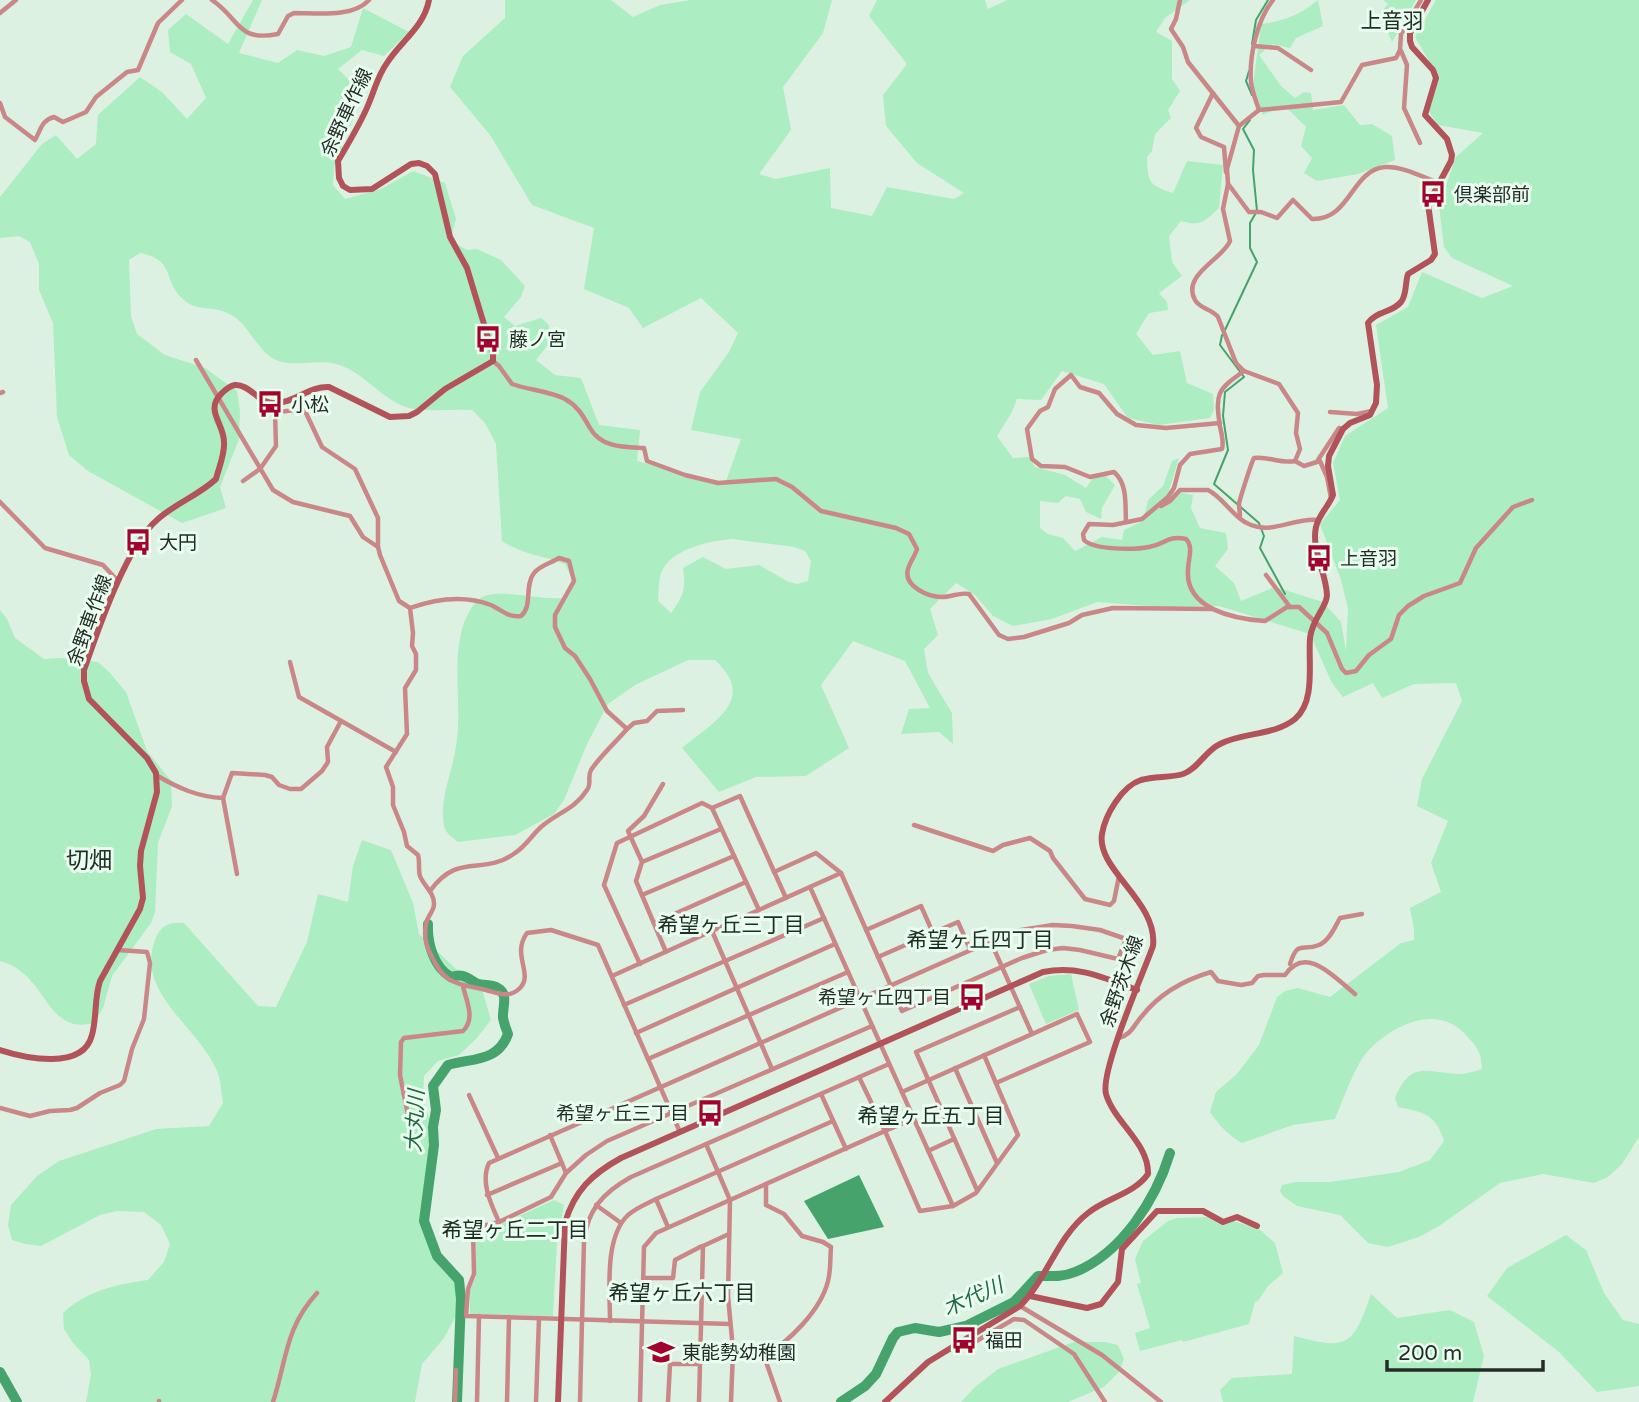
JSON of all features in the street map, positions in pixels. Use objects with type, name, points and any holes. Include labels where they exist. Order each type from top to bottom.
[{"type":"main road","name":"余野車作線","points":[[429,0],[417,29],[387,62],[369,105],[338,161],[337,169],[343,186],[350,190],[372,188],[411,164],[427,166],[435,174],[450,237],[467,268],[493,361]]},
{"type":"main road","points":[[1318,520],[1332,499],[1333,486],[1328,461],[1343,429],[1372,411],[1376,403],[1377,385],[1368,323],[1402,301],[1408,274],[1431,260],[1435,254],[1428,204],[1451,161],[1451,148],[1447,139],[1425,115],[1436,78],[1433,70],[1412,47],[1410,41],[1410,33],[1428,0]]},
{"type":"main road","points":[[219,396],[236,385],[243,386],[265,402],[279,403],[311,390],[329,387],[390,417],[398,418],[417,412],[434,396],[493,361]]},
{"type":"main road","name":"余野車作線","points":[[156,775],[148,758],[89,699],[84,670],[129,557],[148,529],[159,518],[216,479],[225,442],[213,410],[219,396]]},
{"type":"main road","name":"余野茨木線","points":[[885,1402],[928,1362],[1020,1306],[1030,1296],[1067,1236],[1086,1214],[1135,1187],[1147,1174],[1145,1156],[1112,1107],[1105,1084],[1118,1038],[1153,946],[1154,934],[1152,924],[1103,852],[1102,839],[1108,817],[1122,794],[1135,782],[1187,772],[1222,743],[1284,726],[1295,719],[1307,701],[1310,638],[1314,619],[1324,607],[1327,593],[1315,536],[1318,520]]},
{"type":"main road","points":[[0,1051],[25,1058],[60,1058],[70,1057],[86,1048],[93,1032],[96,993],[140,909],[143,898],[139,866],[157,792],[156,775]]},
{"type":"main road","points":[[558,1402],[563,1232],[569,1208],[577,1192],[599,1170],[1043,972],[1069,968],[1137,990]]},
{"type":"main road","points":[[1030,1296],[1087,1307],[1101,1304],[1118,1282],[1122,1249],[1157,1211],[1203,1211],[1223,1222],[1237,1217],[1257,1226]]},
{"type":"street","points":[[0,13],[16,0]]},
{"type":"street","points":[[0,103],[5,117],[35,140],[43,122],[48,118],[54,117],[63,122],[86,112],[96,97],[127,72],[138,70],[158,23],[182,0]]},
{"type":"street","points":[[212,0],[244,31],[261,38],[278,34],[288,16],[294,13],[339,12],[359,8],[369,0]]},
{"type":"street","points":[[1180,0],[1171,29],[1183,47],[1188,62],[1239,126]]},
{"type":"street","points":[[1259,110],[1251,82],[1254,47],[1265,12],[1273,0]]},
{"type":"street","points":[[1420,142],[1404,108],[1407,65],[1400,50],[1401,34],[1421,0]]},
{"type":"street","points":[[1254,47],[1278,48],[1311,70]]},
{"type":"street","points":[[1295,461],[1300,449],[1296,433],[1298,414],[1289,396],[1279,384],[1244,372],[1236,363],[1218,317],[1200,305],[1193,293],[1193,285],[1206,266],[1223,253],[1230,241],[1223,209],[1228,184],[1227,169],[1239,126],[1259,110],[1341,102],[1362,65],[1394,59],[1400,50]]},
{"type":"street","points":[[1213,93],[1196,128],[1201,137],[1224,147],[1225,170],[1228,176]]},
{"type":"street","points":[[1228,184],[1249,212],[1261,212],[1277,218],[1293,200],[1312,219],[1322,219],[1343,207],[1355,187],[1381,168],[1401,169],[1439,183]]},
{"type":"street","points":[[196,360],[273,490],[293,502],[350,516],[363,537],[378,547]]},
{"type":"street","points":[[493,361],[512,384],[553,395],[573,405],[583,415],[594,434],[601,439],[617,447],[644,448],[647,461],[685,475],[718,483],[776,479],[792,487],[821,511],[896,527],[909,534],[917,549],[907,570],[912,584],[926,594],[937,597],[960,592],[969,594],[999,635],[1008,639],[1024,637],[1069,623],[1082,615],[1113,608],[1212,609],[1265,621],[1290,607],[1299,607],[1327,633],[1342,669],[1346,673],[1356,671],[1369,655],[1391,639],[1399,615],[1408,606],[1424,596],[1460,583],[1476,548],[1513,507],[1532,500]]},
{"type":"street","points":[[1212,609],[1192,593],[1188,571],[1191,547],[1186,539],[1171,537],[1149,547],[1132,548],[1092,546],[1084,540],[1083,534],[1089,524],[1112,524],[1142,519],[1168,497],[1184,459],[1195,452],[1217,451],[1223,447],[1219,391],[1244,372]]},
{"type":"street","points":[[1126,522],[1122,482],[1114,472],[1090,477],[1065,467],[1041,466],[1032,459],[1027,429],[1040,411],[1048,407],[1055,389],[1071,375],[1080,387],[1100,393],[1117,414],[1136,425],[1166,428],[1220,423]]},
{"type":"street","points":[[265,402],[269,411],[275,413],[302,409],[322,447],[355,469],[378,518],[378,547],[399,601],[410,608]]},
{"type":"street","points":[[1330,412],[1357,414],[1372,411]]},
{"type":"street","points":[[243,481],[260,468],[276,446],[275,413]]},
{"type":"street","points":[[1240,517],[1239,504],[1254,457],[1295,461],[1304,466],[1318,460],[1339,429],[1343,429]]},
{"type":"street","points":[[1318,460],[1327,477],[1332,499]]},
{"type":"street","points":[[1154,509],[1170,501],[1180,490],[1208,490],[1249,525],[1262,528],[1318,520]]},
{"type":"street","points":[[0,502],[46,548],[103,565],[119,582]]},
{"type":"street","points":[[410,608],[436,599],[469,600],[492,606],[512,617],[521,616],[527,608],[528,588],[536,570],[559,558],[569,561],[574,580],[555,615],[555,627],[565,648],[575,656],[607,711],[627,729]]},
{"type":"street","points":[[1266,575],[1290,607]]},
{"type":"street","points":[[410,608],[416,670],[405,688],[407,734],[386,767],[393,787],[393,805],[407,846],[418,855],[420,874],[430,891],[434,907],[426,923],[426,944],[435,966],[440,974],[462,985],[505,995],[516,992],[523,985],[525,978],[521,942],[527,933],[551,930],[598,945],[680,1132]]},
{"type":"street","points":[[290,662],[299,697],[396,752]]},
{"type":"street","points":[[430,891],[440,877],[451,870],[491,865],[511,856],[530,841],[540,827],[555,816],[570,810],[589,789],[590,772],[634,723],[647,721],[657,711],[683,710]]},
{"type":"street","points":[[237,874],[223,798],[232,773],[265,775],[272,777],[279,785],[301,789],[322,771],[328,762],[327,747],[341,722]]},
{"type":"street","points":[[156,775],[193,794],[223,798]]},
{"type":"street","points":[[663,784],[644,816],[628,831],[642,862],[636,881],[667,952]]},
{"type":"street","points":[[712,808],[740,796],[786,898]]},
{"type":"street","points":[[640,964],[604,885],[617,843],[702,803],[712,808],[759,910]]},
{"type":"street","points":[[914,825],[993,851],[1003,845],[1030,838],[1050,851],[1085,899],[1091,902],[1110,905],[1114,901],[1120,875]]},
{"type":"street","points":[[642,862],[721,829]]},
{"type":"street","points":[[499,1222],[487,1195],[486,1168],[498,1158],[859,998],[890,984],[970,948],[1014,931],[1053,925],[1100,930],[1126,939],[1118,959],[1063,948],[1032,954],[902,1011],[890,984],[878,957],[866,930],[841,873],[817,853],[774,872]]},
{"type":"street","points":[[642,895],[734,856]]},
{"type":"street","points":[[612,976],[841,873]]},
{"type":"street","points":[[654,923],[746,882]]},
{"type":"street","points":[[810,887],[953,1206]]},
{"type":"street","points":[[866,930],[921,906],[933,933]]},
{"type":"street","points":[[1289,969],[1298,948],[1319,945],[1331,934],[1340,918],[1362,914]]},
{"type":"street","points":[[624,1005],[824,918]]},
{"type":"street","points":[[878,957],[958,922],[970,948]]},
{"type":"street","points":[[712,931],[772,1069]]},
{"type":"street","points":[[990,940],[1032,1034]]},
{"type":"street","points":[[636,1033],[835,944]]},
{"type":"street","points":[[0,1108],[30,1116],[70,1110],[100,1093],[114,1089],[124,1081],[132,1049],[144,1019],[150,962],[147,952],[117,950]]},
{"type":"street","points":[[1118,1038],[1128,1035],[1142,1016],[1181,982],[1212,972],[1218,981],[1252,984],[1258,976],[1284,975],[1293,963],[1301,961],[1319,966],[1354,994]]},
{"type":"street","points":[[649,1059],[848,972]]},
{"type":"street","points":[[408,1115],[400,1075],[401,1042],[404,1038],[463,1031],[470,1021],[470,1015],[462,985]]},
{"type":"street","points":[[977,1191],[916,1052],[1020,1007]]},
{"type":"street","points":[[901,1092],[1077,1014],[1090,1042],[996,1083]]},
{"type":"street","points":[[730,1325],[466,1316],[468,1289],[474,1274],[473,1228],[499,1222],[551,1197],[566,1173],[586,1155],[607,1142],[872,1026]]},
{"type":"street","points":[[859,1077],[920,1211],[953,1206],[977,1191],[1018,1135],[984,1055]]},
{"type":"street","points":[[580,1402],[583,1241],[585,1227],[596,1205],[609,1190],[889,1063]]},
{"type":"street","points":[[955,1068],[998,1163]]},
{"type":"street","points":[[821,1094],[846,1149]]},
{"type":"street","points":[[469,1095],[498,1158]]},
{"type":"street","points":[[639,1402],[643,1247],[650,1237],[914,1119]]},
{"type":"street","points":[[610,1321],[612,1246],[621,1223],[636,1209],[833,1121]]},
{"type":"street","points":[[550,1135],[566,1173]]},
{"type":"street","points":[[928,1151],[954,1139]]},
{"type":"street","points":[[706,1144],[730,1200],[728,1296],[733,1350],[731,1402]]},
{"type":"street","points":[[487,1195],[562,1163]]},
{"type":"street","points":[[766,1184],[766,1205],[784,1214],[802,1236],[831,1247],[828,1282],[810,1316],[780,1347],[764,1356],[780,1402]]},
{"type":"street","points":[[656,1199],[668,1227]]},
{"type":"street","points":[[596,1205],[621,1223]]},
{"type":"street","points":[[643,1278],[673,1278],[675,1260],[729,1234]]},
{"type":"street","points":[[699,1402],[703,1245]]},
{"type":"street","points":[[273,1402],[289,1336],[305,1307],[317,1293]]},
{"type":"street","points":[[1020,1306],[1102,1355],[1161,1402]]},
{"type":"street","points":[[477,1402],[479,1317]]},
{"type":"street","points":[[507,1402],[509,1317]]},
{"type":"street","points":[[536,1402],[539,1318]]},
{"type":"street","points":[[968,1346],[1014,1319],[1024,1320],[1074,1354],[1105,1402]]},
{"type":"street","points":[[668,1402],[670,1364],[700,1364]]},
{"type":"street","points":[[455,1402],[456,1370]]},
{"type":"shaded area","points":[[253,0],[262,0],[239,53],[278,63],[297,50],[324,56],[351,47],[363,8],[409,32],[384,56],[362,50],[338,69],[363,94],[334,166],[333,185],[345,199],[381,189],[413,171],[445,183],[456,219],[450,240],[467,250],[477,249],[501,260],[525,286],[521,297],[504,317],[515,326],[541,318],[548,324],[553,338],[536,360],[555,375],[581,378],[599,425],[640,430],[637,461],[725,484],[741,439],[691,430],[700,392],[729,352],[738,333],[701,298],[643,328],[629,308],[584,289],[594,228],[532,205],[490,135],[450,87],[463,56],[505,18],[505,0],[611,0],[633,17],[660,5],[691,0],[832,0],[823,33],[783,87],[791,130],[759,174],[776,179],[830,168],[831,208],[872,216],[887,187],[954,199],[964,193],[917,163],[886,126],[883,95],[907,64],[869,16],[877,0],[985,0],[988,9],[1007,0],[1190,0],[1165,18],[1156,32],[1172,41],[1172,79],[1180,91],[1168,110],[1171,118],[1155,134],[1152,151],[1147,157],[1148,172],[1154,185],[1173,193],[1187,161],[1223,165],[1219,208],[1202,222],[1181,221],[1169,236],[1172,262],[1182,276],[1159,293],[1167,302],[1168,310],[1149,313],[1136,334],[1153,355],[1180,351],[1187,383],[1213,394],[1214,410],[1210,418],[1159,425],[1128,418],[1104,384],[1062,371],[1041,400],[1017,399],[997,436],[1013,458],[1029,457],[1035,467],[1065,475],[1086,488],[1093,478],[1105,475],[1115,485],[1102,508],[1101,519],[1086,512],[1080,499],[1066,496],[1058,503],[1040,501],[1040,528],[1048,534],[1063,538],[1075,551],[1102,537],[1122,540],[1124,530],[1143,521],[1148,500],[1163,486],[1172,461],[1179,458],[1169,491],[1193,495],[1191,508],[1200,528],[1226,533],[1228,549],[1215,566],[1234,583],[1241,601],[1275,587],[1323,602],[1341,622],[1346,651],[1348,608],[1341,580],[1320,524],[1340,500],[1333,463],[1345,436],[1388,408],[1376,325],[1408,307],[1422,272],[1482,298],[1513,286],[1452,258],[1444,247],[1439,205],[1456,157],[1483,133],[1438,125],[1428,110],[1439,78],[1415,37],[1436,0],[1639,0],[1639,1137],[1622,1164],[1608,1177],[1594,1183],[1543,1174],[1500,1183],[1439,1226],[1419,1237],[1388,1247],[1368,1243],[1340,1215],[1297,1206],[1283,1196],[1280,1191],[1282,1185],[1296,1182],[1330,1182],[1399,1172],[1430,1160],[1444,1141],[1441,1132],[1427,1116],[1398,1107],[1395,1098],[1401,1086],[1407,1078],[1421,1071],[1460,1074],[1482,1069],[1480,1054],[1467,1036],[1455,1026],[1430,1019],[1403,1026],[1368,1051],[1359,1064],[1335,1119],[1293,1125],[1242,1143],[1213,1117],[1210,1112],[1216,1092],[1237,1074],[1259,1045],[1277,997],[1285,991],[1298,988],[1330,997],[1401,943],[1414,940],[1410,908],[1441,892],[1431,863],[1448,821],[1417,806],[1422,779],[1462,701],[1456,683],[1414,684],[1382,698],[1373,683],[1343,697],[1332,683],[1310,634],[1219,606],[1161,607],[1097,602],[1052,619],[1013,626],[993,616],[975,595],[956,583],[930,609],[938,635],[924,649],[928,673],[952,713],[953,744],[939,732],[901,734],[909,709],[930,708],[905,661],[853,641],[821,685],[849,748],[806,776],[756,777],[719,792],[682,748],[726,709],[732,699],[732,687],[727,674],[715,660],[688,660],[635,685],[608,704],[587,744],[564,800],[554,814],[515,835],[458,842],[451,837],[444,826],[443,808],[457,738],[458,652],[466,618],[474,604],[485,596],[507,594],[568,597],[574,583],[565,564],[524,552],[502,541],[496,444],[485,423],[472,410],[427,410],[403,406],[354,372],[336,364],[276,360],[263,351],[233,316],[220,310],[189,304],[177,293],[164,266],[152,256],[140,253],[129,260],[131,316],[137,334],[165,355],[205,368],[237,391],[240,411],[239,439],[220,487],[226,508],[182,523],[88,471],[69,455],[57,417],[53,323],[39,290],[39,264],[30,242],[19,236],[0,238],[0,197],[42,144],[56,135],[77,159],[96,144],[98,115],[140,77],[162,92],[187,119],[206,98],[191,64],[170,52],[168,30],[186,14],[228,44]],"holes":[[[732,539],[794,547],[805,551],[811,561],[808,581],[797,584],[789,582],[759,565],[726,569],[703,557],[683,568],[683,592],[671,613],[658,601],[661,572],[676,556],[694,547]]]},
{"type":"shaded area","points":[[1318,0],[1323,26],[1296,38],[1290,48],[1272,44],[1259,55],[1281,86],[1295,98],[1304,92],[1311,93],[1313,110],[1344,105],[1360,125],[1372,124],[1392,136],[1395,160],[1358,174],[1317,181],[1304,173],[1312,158],[1301,146],[1306,127],[1284,105],[1263,115],[1253,85],[1261,24],[1291,16]]},
{"type":"shaded area","points":[[1383,0],[1416,0],[1392,42],[1380,13],[1388,4]]},
{"type":"shaded area","points":[[0,610],[15,638],[44,659],[98,662],[110,673],[126,692],[147,751],[171,781],[172,806],[158,843],[155,912],[151,923],[112,976],[103,1008],[93,1024],[76,1024],[62,1018],[24,974],[0,961]]},
{"type":"shaded area","points":[[362,840],[391,850],[413,903],[419,934],[482,989],[491,1020],[459,1055],[438,1061],[424,1076],[423,1099],[430,1121],[428,1214],[432,1238],[466,1297],[444,1338],[422,1364],[415,1402],[86,1402],[91,1375],[89,1360],[64,1329],[63,1313],[82,1299],[102,1290],[148,1280],[164,1262],[170,1244],[161,1225],[144,1212],[117,1211],[100,1215],[41,1246],[25,1244],[12,1240],[8,1225],[11,1205],[37,1176],[59,1161],[156,1129],[209,1126],[223,1103],[218,1075],[197,1039],[161,993],[154,977],[151,959],[157,935],[166,926],[184,923],[258,1006],[276,1007],[307,942],[318,894],[348,902],[353,866]]},
{"type":"shaded area","points":[[1071,974],[1079,1010],[1046,1024],[1029,984],[1049,976]]},
{"type":"shaded area","points":[[859,1175],[884,1227],[828,1239],[804,1201]]},
{"type":"shaded area","points":[[554,1200],[564,1205],[557,1243],[553,1316],[470,1314],[470,1290],[476,1277],[476,1232],[506,1222]]},
{"type":"shaded area","points":[[1207,1217],[1221,1225],[1233,1221],[1259,1229],[1275,1243],[1283,1273],[1255,1302],[1249,1324],[1140,1351],[1135,1333],[1150,1328],[1137,1284],[1141,1283],[1135,1259],[1143,1241],[1168,1221]]},
{"type":"shaded area","points":[[1566,1235],[1586,1250],[1604,1293],[1623,1320],[1639,1324],[1639,1386],[1597,1392],[1559,1352],[1487,1296],[1507,1268]]},
{"type":"shaded area","points":[[1371,1294],[1397,1318],[1450,1310],[1474,1322],[1484,1356],[1473,1402],[1223,1402],[1220,1390],[1232,1378],[1292,1374],[1294,1336],[1327,1343],[1346,1340],[1359,1324]]},
{"type":"shaded area","points":[[1074,1342],[1105,1342],[1118,1345],[1124,1359],[1119,1372],[1104,1387],[1068,1402],[961,1402],[998,1369]]},
{"type":"waterway","points":[[1252,44],[1256,20],[1268,0]]},
{"type":"waterway","points":[[1249,71],[1246,81],[1252,95]]},
{"type":"waterway","points":[[1225,330],[1257,262],[1250,248],[1250,223],[1257,211],[1254,150],[1243,129],[1250,120]]},
{"type":"waterway","points":[[1222,335],[1220,345],[1244,377],[1225,392],[1223,416],[1228,450],[1214,484],[1259,523],[1264,536],[1260,548],[1285,594]]},
{"type":"waterway","name":"大丸川","points":[[428,924],[433,954],[445,973],[451,977],[464,976],[501,991],[504,997],[503,1018],[508,1034],[504,1043],[491,1054],[448,1065],[433,1086],[436,1110],[434,1145],[424,1221],[437,1256],[459,1280],[461,1299],[457,1402]]},
{"type":"waterway","name":"木代川","points":[[841,1402],[865,1386],[876,1374],[898,1332],[915,1328],[939,1332],[966,1326],[1014,1302],[1038,1276],[1070,1274],[1108,1252],[1135,1223],[1146,1206],[1170,1153]]},
{"type":"waterway","points":[[0,1372],[17,1402]]},
{"type":"place","name":"倶楽部前","points":[[1433,194]]},
{"type":"place","name":"藤ノ宮","points":[[488,339]]},
{"type":"place","name":"小松","points":[[270,404]]},
{"type":"place","name":"大円","points":[[138,542]]},
{"type":"place","name":"上音羽","points":[[1319,558]]},
{"type":"place","name":"希望ヶ丘四丁目","points":[[972,997]]},
{"type":"place","name":"希望ヶ丘三丁目","points":[[710,1113]]},
{"type":"place","name":"福田","points":[[964,1340]]},
{"type":"place","name":"東能勢幼稚園","points":[[661,1352]]},
{"type":"district","name":"上音羽","points":[[1392,21]]},
{"type":"district","name":"切畑","points":[[89,860]]},
{"type":"district","name":"希望ヶ丘三丁目","points":[[731,925]]},
{"type":"district","name":"希望ヶ丘四丁目","points":[[980,940]]},
{"type":"district","name":"希望ヶ丘五丁目","points":[[931,1116]]},
{"type":"district","name":"希望ヶ丘二丁目","points":[[515,1230]]},
{"type":"district","name":"希望ヶ丘六丁目","points":[[682,1293]]}]
